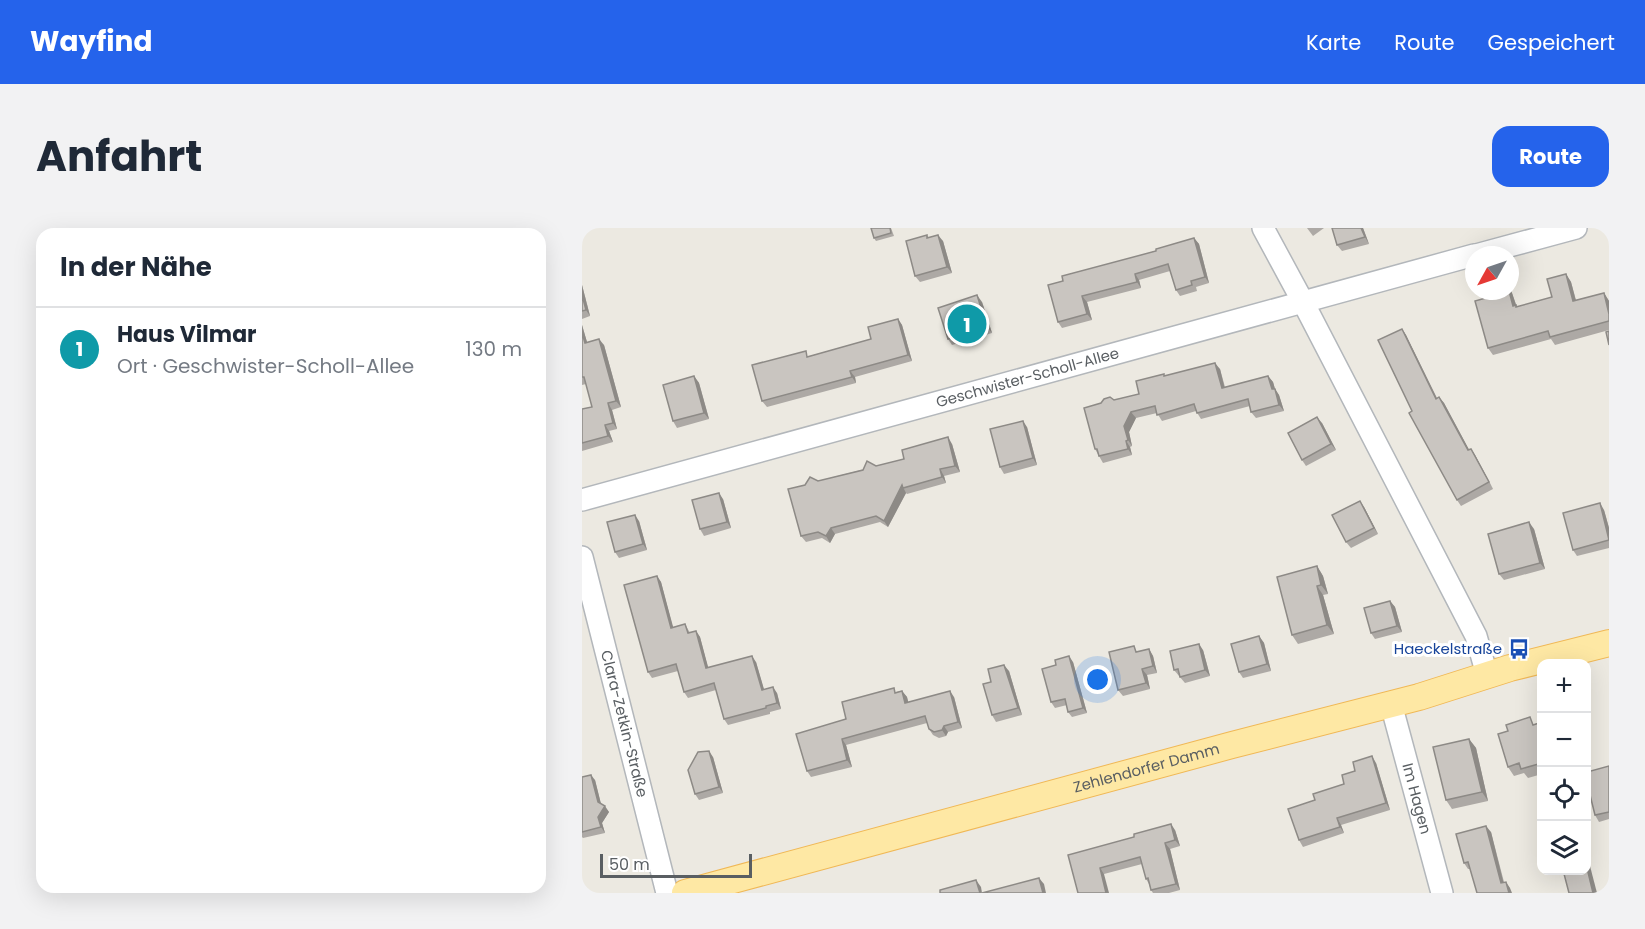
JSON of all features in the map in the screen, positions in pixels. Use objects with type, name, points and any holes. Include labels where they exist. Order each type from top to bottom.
[{"type":"main road","name":"Zehlendorfer Damm","points":[[685,893],[1232,745],[1419,697],[1487,675],[1609,642]]},
{"type":"street","points":[[1263,228],[1476,636],[1487,675]]},
{"type":"street","name":"Geschwister-Scholl-Allee","points":[[1509,246],[1576,228]]},
{"type":"street","name":"Geschwister-Scholl-Allee","points":[[582,500],[1465,258]]},
{"type":"street","name":"Clara-Zetkin-Straße","points":[[582,556],[667,893]]},
{"type":"street","name":"Im Hagen","points":[[1391,704],[1442,893]]},
{"type":"building","points":[[871,228],[890,228],[891,233],[874,238]]},
{"type":"building","points":[[1332,228],[1361,228],[1365,237],[1337,245]]},
{"type":"building","points":[[927,235],[927,238],[938,235],[947,267],[915,276],[906,241]]},
{"type":"building","points":[[1194,238],[1205,277],[1191,281],[1192,285],[1176,290],[1168,264],[1135,274],[1137,282],[1082,296],[1087,314],[1058,322],[1048,285],[1063,281],[1062,276],[1156,251],[1156,249]]},
{"type":"building","points":[[1566,274],[1573,301],[1604,293],[1609,321],[1550,337],[1548,331],[1488,348],[1475,301],[1511,300],[1513,306],[1516,305],[1516,307],[1552,297],[1547,279]]},
{"type":"building","points":[[582,295],[586,310],[582,311]]},
{"type":"building","points":[[977,295],[987,327],[948,339],[938,308]]},
{"type":"building","points":[[898,319],[908,355],[850,371],[852,377],[762,401],[752,365],[806,351],[807,357],[871,339],[868,327]]},
{"type":"building","points":[[1402,329],[1436,399],[1439,397],[1468,450],[1471,449],[1489,482],[1457,500],[1409,413],[1412,411],[1378,340]]},
{"type":"building","points":[[582,333],[585,343],[599,339],[616,401],[608,403],[613,423],[605,425],[608,436],[582,443],[582,409],[592,407],[584,377],[582,377]]},
{"type":"building","points":[[1215,363],[1222,388],[1268,376],[1272,389],[1275,389],[1279,405],[1251,412],[1248,399],[1197,413],[1194,404],[1157,415],[1155,406],[1131,412],[1124,426],[1128,449],[1099,456],[1084,408],[1101,403],[1110,397],[1114,400],[1139,394],[1136,381]]},
{"type":"building","points":[[694,376],[704,413],[673,421],[663,385]]},
{"type":"building","points":[[1317,417],[1331,444],[1302,460],[1288,433]]},
{"type":"building","points":[[1023,421],[1033,458],[1000,467],[990,429]]},
{"type":"building","points":[[948,437],[955,466],[940,469],[942,477],[903,488],[902,485],[884,521],[876,516],[831,528],[826,536],[818,532],[801,536],[788,489],[805,485],[810,477],[818,481],[863,470],[867,461],[876,466],[904,459],[902,450]]},
{"type":"building","points":[[719,493],[727,522],[700,529],[692,500]]},
{"type":"building","points":[[1360,501],[1374,528],[1346,542],[1332,515]]},
{"type":"building","points":[[1600,503],[1609,540],[1573,550],[1563,513]]},
{"type":"building","points":[[635,515],[643,544],[615,552],[607,522]]},
{"type":"building","points":[[1529,522],[1540,563],[1499,574],[1488,534]]},
{"type":"building","points":[[1317,566],[1321,585],[1317,586],[1327,625],[1292,635],[1277,577]]},
{"type":"building","points":[[657,576],[671,628],[685,624],[688,633],[696,631],[706,668],[752,656],[762,690],[773,687],[777,703],[724,719],[714,683],[684,692],[676,664],[648,672],[624,585]]},
{"type":"building","points":[[1390,601],[1397,626],[1371,633],[1364,608]]},
{"type":"building","points":[[1259,636],[1267,664],[1239,672],[1231,644]]},
{"type":"building","points":[[1199,644],[1205,670],[1180,677],[1178,669],[1174,670],[1170,651]]},
{"type":"building","points":[[1134,646],[1136,652],[1149,649],[1153,666],[1142,669],[1146,683],[1118,690],[1109,652]]},
{"type":"building","points":[[1069,656],[1083,708],[1068,712],[1065,699],[1051,702],[1042,669],[1056,665],[1055,660]]},
{"type":"building","points":[[1004,665],[1018,708],[992,715],[983,684],[991,682],[988,669]]},
{"type":"building","points":[[894,688],[895,693],[902,691],[905,703],[950,691],[958,722],[934,732],[929,729],[925,716],[842,739],[847,760],[807,771],[796,734],[846,719],[842,702]]},
{"type":"building","points":[[1530,717],[1533,725],[1537,724],[1537,764],[1521,769],[1519,763],[1508,767],[1498,734],[1508,731],[1506,725]]},
{"type":"building","points":[[1469,739],[1482,792],[1446,800],[1433,747]]},
{"type":"building","points":[[709,751],[719,787],[695,794],[688,770],[698,752]]},
{"type":"building","points":[[1372,756],[1386,803],[1337,818],[1340,827],[1299,840],[1288,809],[1315,800],[1313,794],[1344,784],[1342,775],[1355,771],[1353,762]]},
{"type":"building","points":[[1609,766],[1609,812],[1595,815],[1591,799],[1591,771]]},
{"type":"building","points":[[591,775],[598,802],[605,806],[598,817],[601,827],[582,832],[582,777]]},
{"type":"building","points":[[1171,824],[1175,840],[1165,843],[1176,884],[1151,890],[1140,857],[1100,868],[1106,893],[1078,893],[1068,855]]},
{"type":"building","points":[[1486,826],[1501,883],[1506,882],[1509,893],[1477,893],[1468,862],[1464,863],[1456,834]]},
{"type":"building","points":[[1564,875],[1589,875],[1593,893],[1569,893]]},
{"type":"building","points":[[1039,878],[1043,893],[982,893]]},
{"type":"building","points":[[976,880],[980,893],[940,893],[940,890]]},
{"type":"place","name":"Haus Vilmar","points":[[967,324]]},
{"type":"place","name":"Haeckelstraße","points":[[1519,649]]}]
